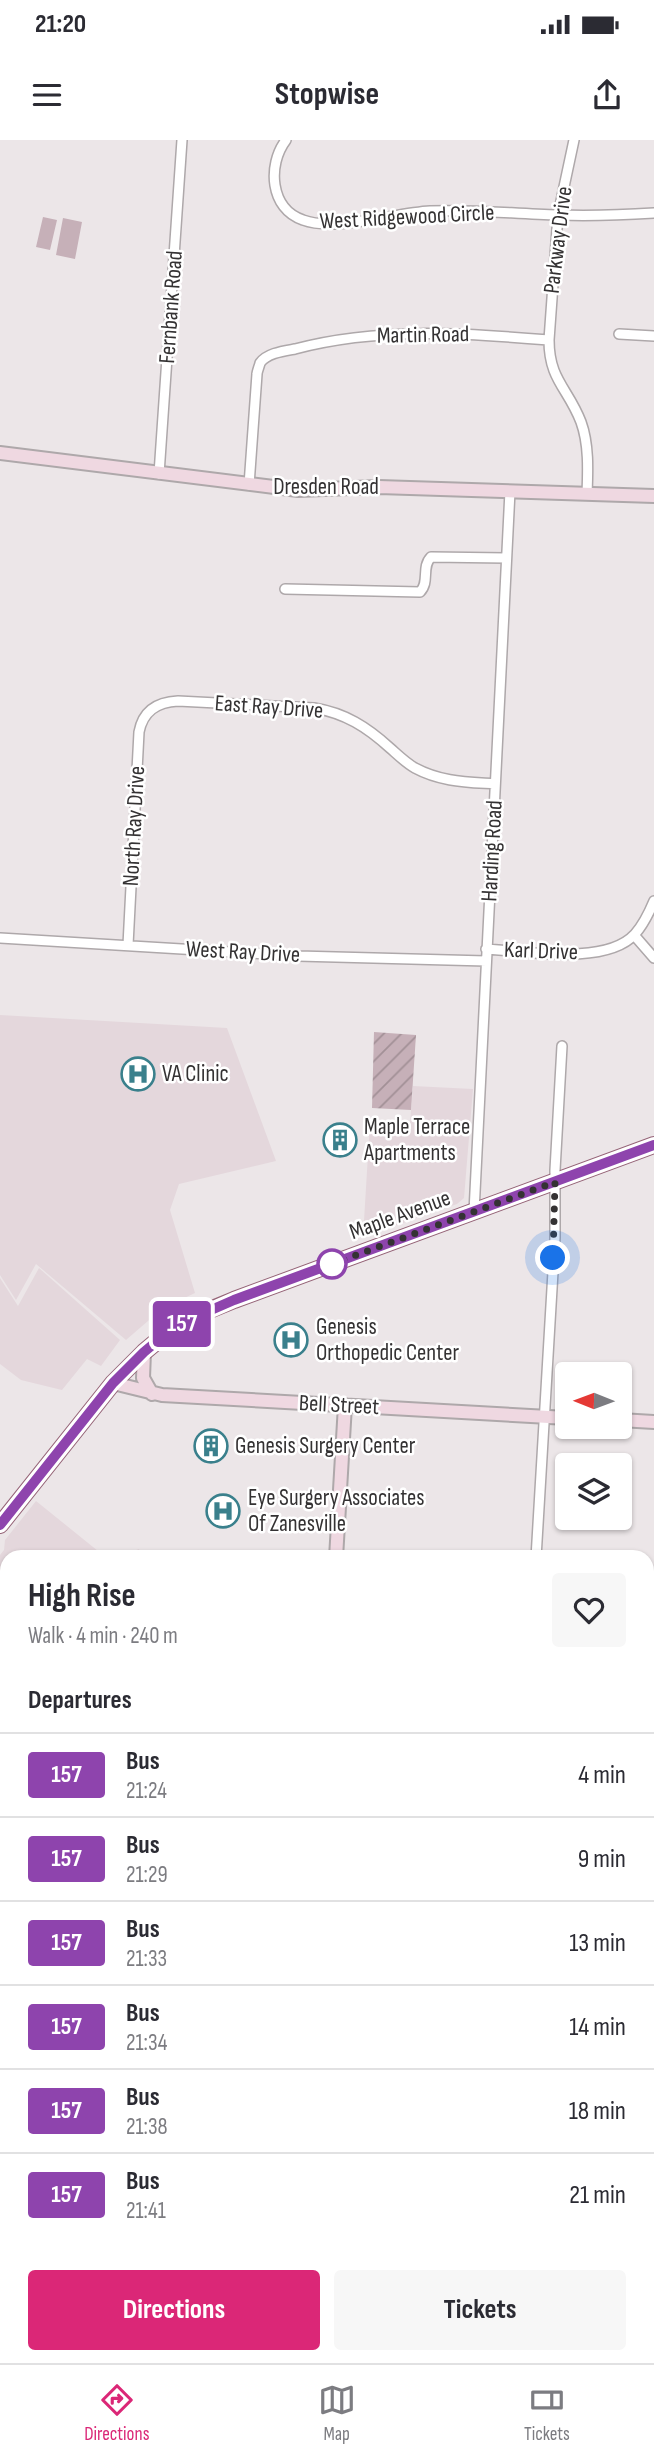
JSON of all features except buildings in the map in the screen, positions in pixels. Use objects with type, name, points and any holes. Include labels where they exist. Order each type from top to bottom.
[{"type":"main road","name":"Maple Avenue","points":[[0,1525],[113,1383],[144,1352],[183,1324],[220,1305],[654,1145]]},
{"type":"street","name":"Fernbank Road","points":[[159,474],[182,140]]},
{"type":"street","name":"West Ridgewood Circle","points":[[286,140],[276,156],[276,192],[285,210],[301,220],[314,223],[334,224],[427,211],[558,215],[654,213]]},
{"type":"street","name":"Parkway Drive","points":[[549,340],[558,215],[574,140]]},
{"type":"street","name":"Martin Road","points":[[250,485],[257,373],[260,364],[268,357],[300,347],[375,335],[456,333],[549,340]]},
{"type":"street","points":[[619,334],[654,336]]},
{"type":"street","points":[[549,340],[549,360],[554,375],[574,408],[585,434],[587,494]]},
{"type":"street","name":"Dresden Road","points":[[0,453],[298,490],[379,486],[654,496]]},
{"type":"street","name":"Harding Road","points":[[474,1212],[510,491]]},
{"type":"street","points":[[285,589],[420,592],[425,585],[426,563],[431,557],[506,558]]},
{"type":"street","name":"East Ray Drive","points":[[150,710],[160,704],[178,701],[314,708],[334,712],[363,726],[421,771],[452,781],[495,784]]},
{"type":"street","name":"North Ray Drive","points":[[128,945],[139,732],[143,719],[150,710]]},
{"type":"street","points":[[654,901],[634,935],[654,958]]},
{"type":"street","name":"Karl Drive","points":[[486,949],[585,954],[604,950],[634,935]]},
{"type":"street","name":"West Ray Drive","points":[[0,938],[349,958],[486,961]]},
{"type":"street","points":[[536,1550],[555,1238],[562,1046]]},
{"type":"street","points":[[144,1352],[143,1378],[152,1394]]},
{"type":"street","name":"Bell Street","points":[[113,1383],[152,1394],[555,1417]]},
{"type":"street","points":[[336,1550],[345,1405]]},
{"type":"street","points":[[632,1421],[654,1422]]},
{"type":"shaded area","points":[[0,1015],[227,1028],[276,1161],[179,1184],[170,1210],[195,1293],[163,1308],[126,1340],[36,1264],[16,1300],[0,1275]]},
{"type":"shaded area","points":[[413,1086],[473,1089],[464,1198],[457,1204],[363,1237],[370,1122],[410,1123]]},
{"type":"shaded area","points":[[39,1268],[120,1340],[101,1366],[87,1359],[62,1390],[21,1380],[0,1364],[0,1278],[18,1306]]},
{"type":"shaded area","points":[[36,1501],[97,1550],[4,1550],[5,1540]]},
{"type":"green space","points":[[43,217],[57,220],[50,250],[36,247]]},
{"type":"green space","points":[[63,218],[82,222],[75,259],[56,255]]},
{"type":"green space","points":[[374,1032],[416,1035],[411,1110],[372,1108]]},
{"type":"bus line","name":"157","points":[[0,1525],[113,1383],[153,1344],[195,1317],[220,1305],[654,1145]]},
{"type":"place","name":"VA Clinic","points":[[138,1074]]},
{"type":"place","name":"Maple Terrace Apartments","points":[[340,1140]]},
{"type":"place","name":"Genesis Orthopedic Center","points":[[291,1340]]},
{"type":"place","name":"Genesis Surgery Center","points":[[211,1446]]},
{"type":"place","name":"Eye Surgery Associates Of Zanesville","points":[[223,1511]]},
{"type":"route","points":[[332,1264],[555,1182],[553,1258]]}]
